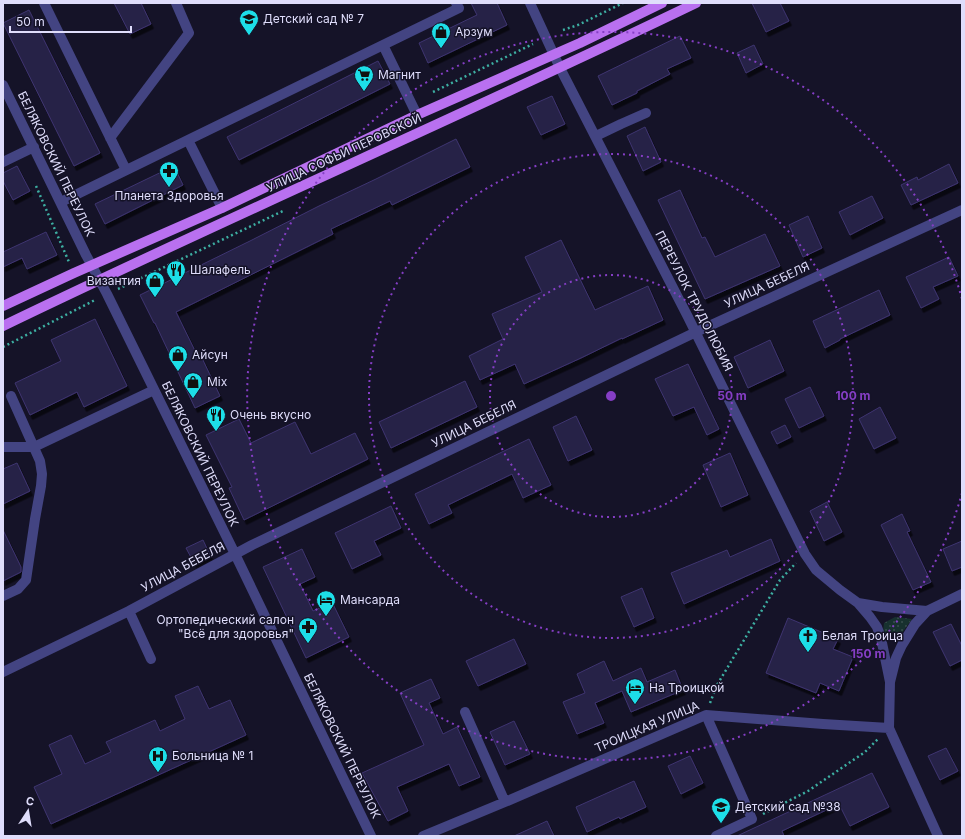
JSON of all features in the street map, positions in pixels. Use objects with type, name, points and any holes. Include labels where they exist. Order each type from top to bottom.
[{"type":"main road","name":"УЛИЦА СОФЬИ ПЕРОВСКОЙ","points":[[3,306],[38,289],[222,208],[418,115],[580,43],[662,3]]},
{"type":"main road","name":"УЛИЦА СОФЬИ ПЕРОВСКОЙ","points":[[3,326],[99,280],[560,68],[696,3]]},
{"type":"street","points":[[44,3],[126,170]]},
{"type":"street","points":[[110,138],[190,33],[176,3]]},
{"type":"street","points":[[61,202],[458,8],[456,3]]},
{"type":"street","name":"ПЕРЕУЛОК ТРУДОЛЮБИЯ","points":[[530,3],[560,68],[696,332],[805,554],[816,570],[840,590],[858,602],[877,627],[881,638],[890,682]]},
{"type":"street","points":[[383,45],[418,115]]},
{"type":"street","name":"БЕЛЯКОВСКИЙ ПЕРЕУЛОК","points":[[3,85],[235,554],[371,836]]},
{"type":"street","points":[[596,136],[646,113]]},
{"type":"street","points":[[188,140],[222,208]]},
{"type":"street","points":[[3,162],[34,147]]},
{"type":"street","name":"УЛИЦА БЕБЕЛЯ","points":[[3,672],[129,611],[259,542],[696,332],[962,210]]},
{"type":"street","points":[[3,447],[34,448],[154,390]]},
{"type":"street","points":[[3,596],[18,589],[26,580],[42,474],[40,461],[11,396]]},
{"type":"street","points":[[938,836],[889,728],[890,682],[896,658],[915,624],[927,611],[962,594]]},
{"type":"street","points":[[858,602],[882,607],[927,611]]},
{"type":"street","points":[[129,611],[151,659]]},
{"type":"street","points":[[465,712],[505,802]]},
{"type":"street","points":[[706,715],[752,819],[719,835]]},
{"type":"street","name":"ТРОИЦКАЯ УЛИЦА","points":[[422,836],[505,802],[706,715],[889,728]]},
{"type":"path","points":[[563,30],[578,25],[623,3]]},
{"type":"path","points":[[34,180],[69,263]]},
{"type":"path","points":[[3,347],[106,294],[288,209]]},
{"type":"path","points":[[706,715],[717,685],[780,580],[805,554]]},
{"type":"path","points":[[752,819],[808,791],[865,752],[889,728]]},
{"type":"green space","points":[[895,617],[912,619],[902,633],[886,638],[883,632],[884,623]]},
{"type":"building","points":[[114,3],[141,3],[151,24],[130,34]]},
{"type":"building","points":[[471,3],[497,3],[507,25],[428,63],[419,43],[477,15]]},
{"type":"building","points":[[752,3],[780,3],[789,21],[766,32]]},
{"type":"building","points":[[29,10],[100,153],[74,166],[3,23]]},
{"type":"building","points":[[680,36],[691,58],[667,69],[670,74],[637,91],[637,93],[612,105],[598,76]]},
{"type":"building","points":[[754,45],[763,64],[746,73],[737,53]]},
{"type":"building","points":[[378,61],[390,84],[239,160],[227,137]]},
{"type":"building","points":[[552,96],[565,124],[541,135],[527,107]]},
{"type":"building","points":[[645,127],[661,162],[643,171],[627,136]]},
{"type":"building","points":[[456,139],[470,167],[392,205],[390,201],[331,229],[333,234],[176,312],[198,357],[201,356],[220,396],[195,408],[155,323],[140,295]]},
{"type":"building","points":[[949,164],[958,183],[911,205],[901,185],[917,177],[918,180]]},
{"type":"building","points":[[17,166],[30,191],[13,200],[3,181],[3,173]]},
{"type":"building","points":[[174,166],[183,185],[105,224],[95,204]]},
{"type":"building","points":[[680,190],[702,238],[705,237],[715,257],[765,234],[780,266],[705,299],[658,200]]},
{"type":"building","points":[[872,196],[883,218],[850,235],[839,212]]},
{"type":"building","points":[[808,216],[822,248],[803,257],[789,225]]},
{"type":"building","points":[[46,232],[57,255],[27,269],[22,258],[3,267],[3,252]]},
{"type":"building","points":[[561,240],[595,310],[648,286],[663,320],[524,384],[515,364],[480,380],[469,356],[503,339],[492,314],[542,292],[525,257]]},
{"type":"building","points":[[949,257],[958,276],[933,287],[939,299],[921,308],[906,277]]},
{"type":"building","points":[[879,290],[890,315],[840,339],[825,348],[813,321]]},
{"type":"building","points":[[95,319],[127,386],[84,407],[77,392],[30,415],[15,383],[61,361],[51,340]]},
{"type":"building","points":[[770,340],[784,371],[748,388],[734,357]]},
{"type":"building","points":[[688,364],[719,429],[707,435],[694,407],[673,416],[655,379]]},
{"type":"building","points":[[465,381],[477,407],[391,448],[379,422]]},
{"type":"building","points":[[810,387],[824,416],[799,428],[785,399]]},
{"type":"building","points":[[880,407],[896,438],[874,449],[859,419]]},
{"type":"building","points":[[576,416],[592,450],[568,461],[553,427]]},
{"type":"building","points":[[239,419],[251,443],[295,422],[311,454],[355,433],[368,459],[244,520],[229,488],[232,487],[206,435]]},
{"type":"building","points":[[785,425],[791,437],[777,444],[771,432]]},
{"type":"building","points":[[529,439],[551,485],[523,498],[512,474],[448,505],[452,513],[429,524],[415,494]]},
{"type":"building","points":[[730,453],[748,495],[721,507],[703,465]]},
{"type":"building","points":[[17,463],[30,491],[3,504],[3,469]]},
{"type":"building","points":[[827,502],[842,532],[824,541],[810,511]]},
{"type":"building","points":[[391,506],[401,528],[374,541],[381,555],[352,569],[335,533]]},
{"type":"building","points":[[902,514],[910,531],[907,532],[931,582],[913,590],[881,525]]},
{"type":"building","points":[[3,530],[21,567],[21,572],[3,581]]},
{"type":"building","points":[[771,539],[780,561],[684,604],[671,573],[727,550],[730,557]]},
{"type":"building","points":[[203,540],[210,555],[194,563],[186,548]]},
{"type":"building","points":[[962,541],[962,567],[952,571],[943,549]]},
{"type":"building","points":[[302,549],[315,577],[300,584],[313,611],[332,602],[349,637],[306,658],[263,567]]},
{"type":"building","points":[[642,588],[654,618],[634,627],[621,597]]},
{"type":"building","name":"Белая Троица","points":[[788,618],[838,639],[833,649],[853,657],[839,691],[820,683],[816,693],[766,673]]},
{"type":"building","points":[[951,624],[962,646],[962,660],[950,666],[933,632]]},
{"type":"building","points":[[514,639],[526,664],[478,686],[466,661]]},
{"type":"building","points":[[604,661],[613,681],[641,668],[647,682],[675,670],[683,690],[631,712],[622,691],[595,703],[604,723],[577,734],[563,702],[585,693],[577,674]]},
{"type":"building","points":[[431,679],[440,698],[429,703],[443,734],[457,727],[480,777],[459,786],[449,764],[397,787],[408,811],[388,821],[362,773],[424,745],[400,693]]},
{"type":"building","points":[[198,686],[209,709],[230,700],[246,735],[51,824],[34,787],[62,774],[49,745],[71,735],[85,764],[111,752],[106,742],[155,720],[160,731],[185,719],[175,696]]},
{"type":"building","points":[[514,721],[530,754],[505,765],[490,732]]},
{"type":"building","points":[[946,748],[958,771],[940,780],[928,756]]},
{"type":"building","points":[[690,756],[703,783],[681,794],[668,766]]},
{"type":"building","points":[[872,773],[889,807],[850,826],[839,804],[782,831],[784,836],[737,836]]},
{"type":"building","points":[[634,781],[646,807],[620,819],[619,817],[587,832],[576,807]]},
{"type":"building","points":[[547,821],[554,836],[514,836]]},
{"type":"place","name":"Детский сад № 7","points":[[249,36]]},
{"type":"place","name":"Арзум","points":[[441,49]]},
{"type":"place","name":"Магнит","points":[[364,92]]},
{"type":"place","name":"Планета Здоровья","points":[[169,188]]},
{"type":"place","name":"Шалафель","points":[[176,287]]},
{"type":"place","name":"Византия","points":[[155,298]]},
{"type":"place","name":"Айсун","points":[[178,372]]},
{"type":"place","name":"Mix","points":[[193,399]]},
{"type":"place","name":"Очень вкусно","points":[[216,432]]},
{"type":"place","name":"Мансарда","points":[[326,617]]},
{"type":"place","name":"Ортопедический салон \"Всё для здоровья\"","points":[[308,644]]},
{"type":"place","name":"Белая Троица","points":[[808,653]]},
{"type":"place","name":"На Троицкой","points":[[635,705]]},
{"type":"place","name":"Больница № 1","points":[[158,773]]},
{"type":"place","name":"Детский сад №38","points":[[721,824]]}]
